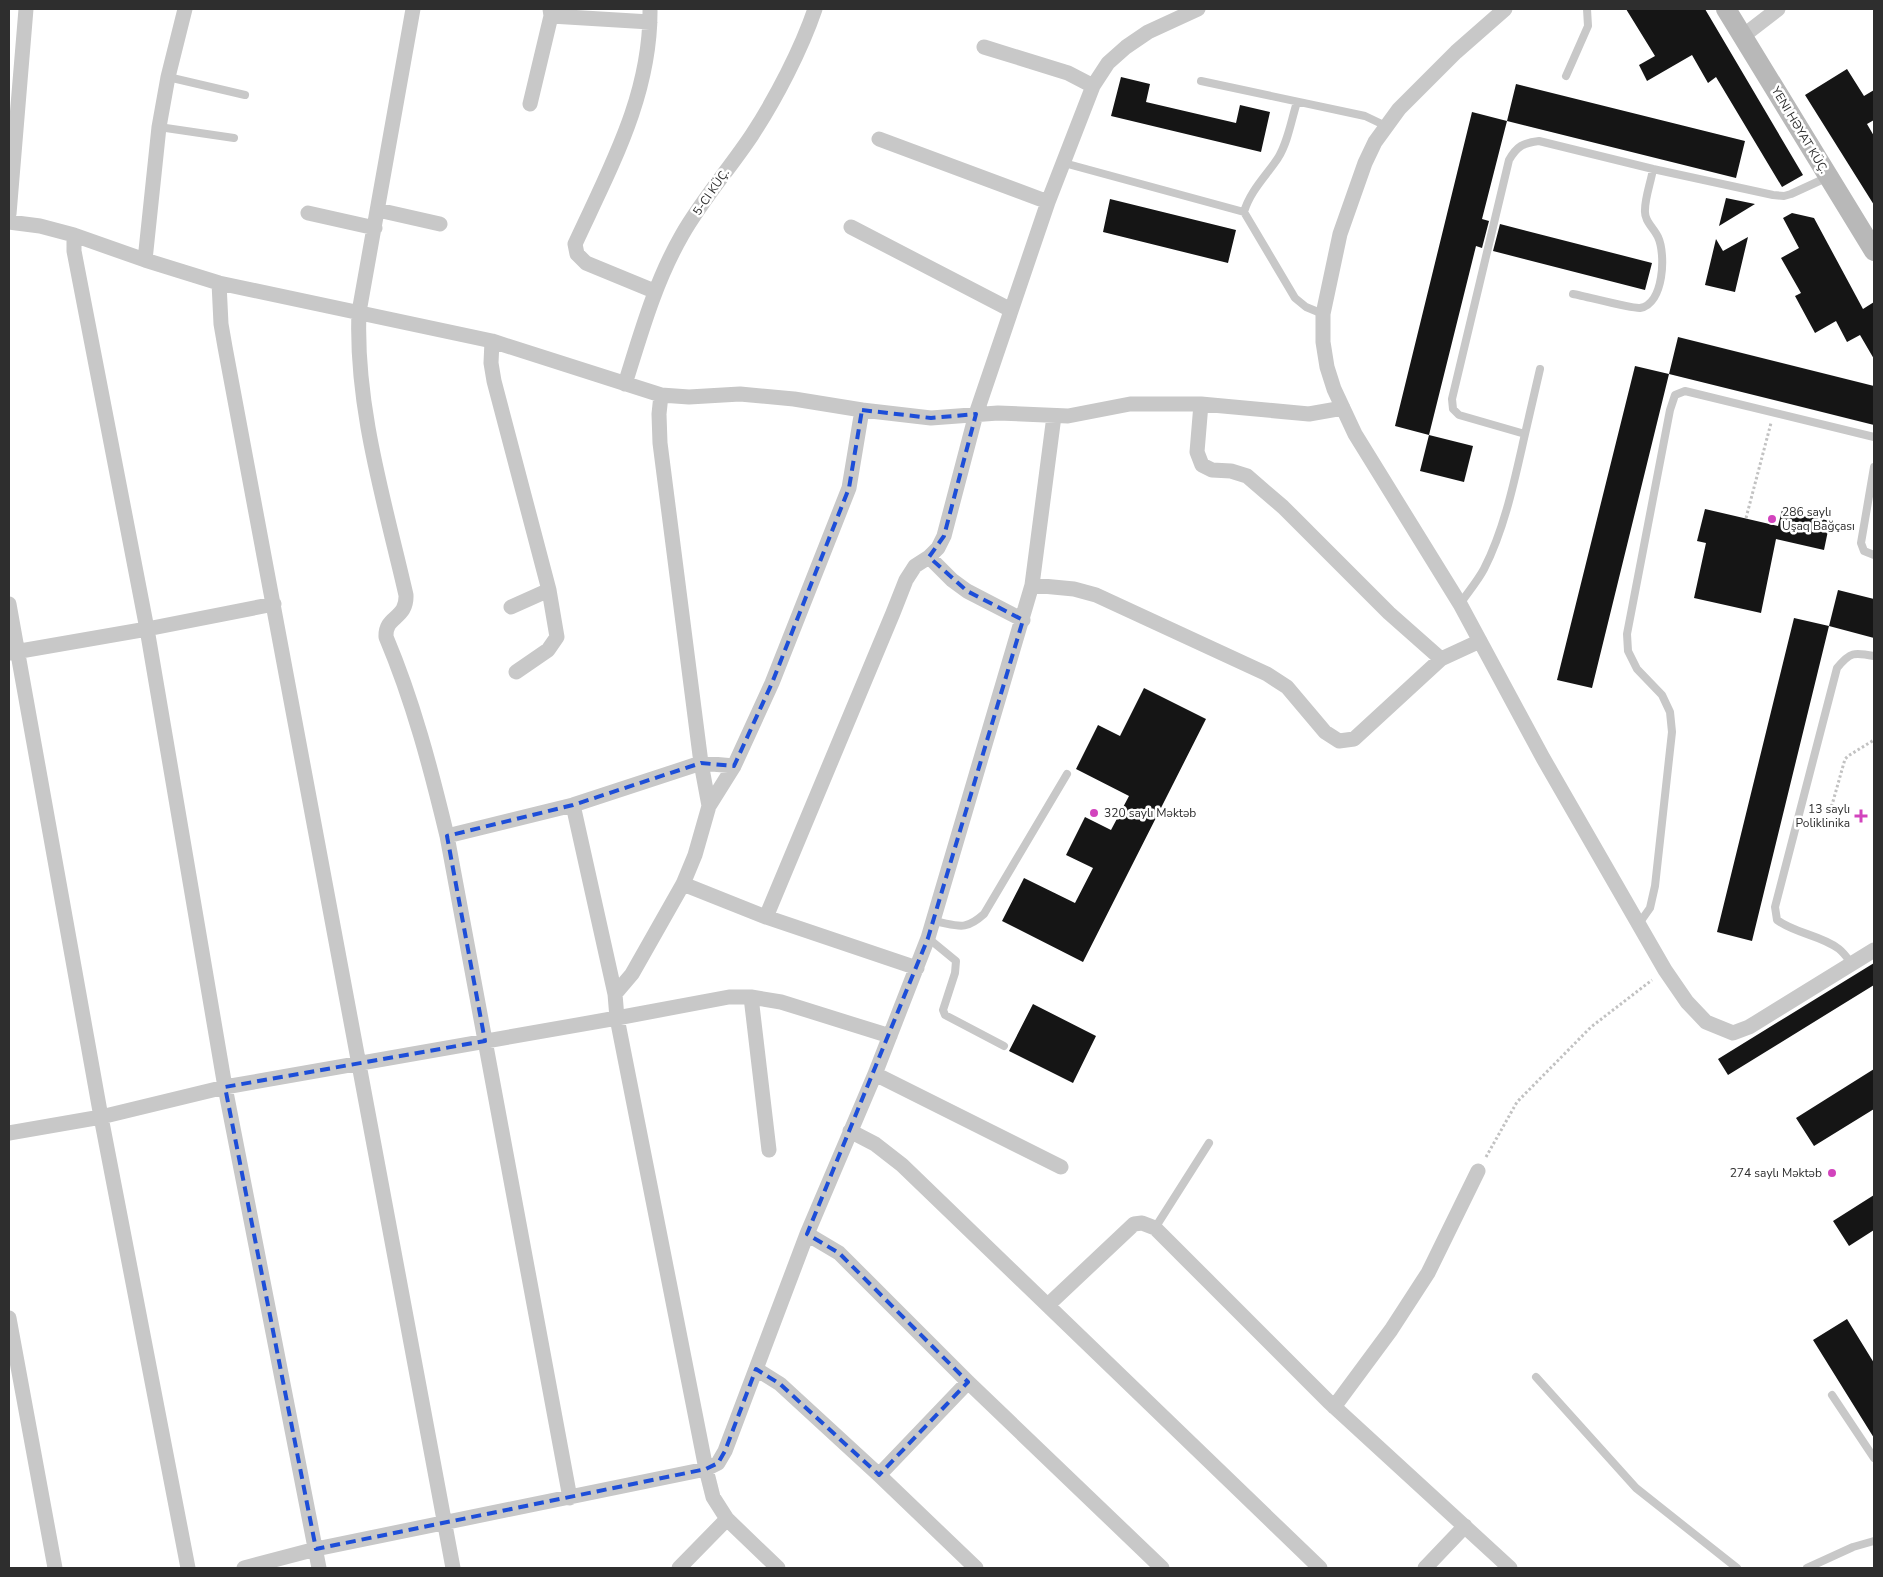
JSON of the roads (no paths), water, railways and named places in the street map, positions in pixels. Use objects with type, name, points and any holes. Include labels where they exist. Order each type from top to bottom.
[{"type":"street","points":[[9,214],[26,9]]},
{"type":"street","points":[[145,260],[159,128],[168,77],[185,9]]},
{"type":"street","points":[[413,9],[359,312],[358,336],[364,409],[406,595],[406,605],[401,614],[388,623],[385,630],[420,733],[447,836],[570,1498]]},
{"type":"street","name":"5-CI KÜÇ.","points":[[625,384],[654,290],[682,234],[752,134],[781,83],[810,24],[815,9]]},
{"type":"street","points":[[766,917],[906,580],[915,566],[929,557],[938,548],[944,536],[976,414],[1048,202],[1093,86],[1108,63],[1126,47],[1148,32],[1198,9]]},
{"type":"street","points":[[1505,9],[1456,52],[1399,109],[1386,126],[1365,163],[1354,191],[1334,257],[1322,314],[1323,342],[1328,367],[1343,408],[1380,476],[1460,604],[1542,758],[1638,925],[1686,1002],[1706,1022],[1733,1033],[1749,1028],[1874,950]]},
{"type":"street","name":"YENI HƏYAT KÜÇ.","points":[[1726,9],[1874,251]]},
{"type":"street","points":[[1743,36],[1778,9]]},
{"type":"street","points":[[530,104],[550,13],[650,16],[646,68],[627,131],[575,244],[577,254],[586,262],[654,290]]},
{"type":"street","points":[[984,47],[1068,73],[1093,86]]},
{"type":"street","points":[[879,139],[1048,202]]},
{"type":"street","points":[[378,210],[440,224]]},
{"type":"street","points":[[308,213],[375,228]]},
{"type":"street","points":[[9,222],[40,226],[74,235],[219,283],[492,341],[661,395],[689,397],[740,394],[794,399],[862,410],[932,418],[976,414],[1068,416],[1130,404],[1201,404],[1309,414],[1343,408]]},
{"type":"street","points":[[851,227],[1011,310]]},
{"type":"street","points":[[74,235],[74,251],[147,629],[225,1087],[319,1568]]},
{"type":"street","points":[[219,283],[221,324],[225,347],[453,1568]]},
{"type":"street","points":[[492,341],[491,362],[494,381],[549,590],[557,637],[548,650],[516,672]]},
{"type":"street","points":[[661,395],[658,414],[660,443],[701,763],[709,806]]},
{"type":"street","points":[[1201,404],[1197,452],[1202,465],[1212,470],[1231,471],[1248,476],[1283,507],[1389,613],[1441,659]]},
{"type":"street","points":[[615,994],[632,974],[683,884],[695,855],[709,806],[734,766],[772,684],[849,488],[862,410]]},
{"type":"street","points":[[244,1568],[316,1549],[706,1469],[718,1463],[725,1451],[807,1234],[875,1074],[928,938],[1032,585],[1054,416]]},
{"type":"street","points":[[929,557],[952,580],[967,591],[1023,620]]},
{"type":"street","points":[[1032,585],[1074,589],[1096,595],[1266,674],[1287,687],[1325,732],[1340,741],[1354,740],[1441,659],[1480,641]]},
{"type":"street","points":[[512,606],[549,590]]},
{"type":"street","points":[[9,604],[13,652],[188,1568]]},
{"type":"street","points":[[13,652],[147,629],[274,604]]},
{"type":"street","points":[[447,836],[573,805],[701,763],[734,766]]},
{"type":"street","points":[[573,805],[615,994],[617,1018],[713,1497],[727,1519],[778,1568]]},
{"type":"street","points":[[683,884],[766,917],[917,968]]},
{"type":"street","points":[[9,1133],[101,1117],[225,1087],[729,997],[751,997],[781,1002],[890,1036]]},
{"type":"street","points":[[751,997],[769,1150]]},
{"type":"street","points":[[875,1074],[1061,1167]]},
{"type":"street","points":[[850,1131],[875,1144],[902,1165],[1320,1568]]},
{"type":"street","points":[[1334,1408],[1392,1330],[1428,1273],[1478,1171]]},
{"type":"street","points":[[1048,1305],[1134,1224],[1142,1222],[1155,1228],[1334,1408],[1510,1568]]},
{"type":"street","points":[[807,1234],[839,1253],[968,1382],[1162,1568]]},
{"type":"street","points":[[9,1318],[55,1568]]},
{"type":"street","points":[[756,1369],[780,1384],[976,1568]]},
{"type":"street","points":[[879,1476],[968,1382]]},
{"type":"street","points":[[679,1568],[727,1519]]},
{"type":"street","points":[[1425,1568],[1465,1526]]},
{"type":"lane","points":[[1566,76],[1588,26],[1588,9]]},
{"type":"lane","points":[[168,77],[245,95]]},
{"type":"lane","points":[[1201,81],[1365,116],[1386,126]]},
{"type":"lane","points":[[1244,212],[1247,201],[1278,158],[1285,143],[1297,102]]},
{"type":"lane","points":[[159,128],[234,138]]},
{"type":"lane","points":[[1525,434],[1460,415],[1453,409],[1452,399],[1509,160],[1513,153],[1525,142],[1539,141],[1653,169],[1784,196],[1828,177]]},
{"type":"lane","points":[[1064,163],[1244,212],[1295,298],[1306,307],[1322,314]]},
{"type":"lane","points":[[1573,294],[1640,308],[1650,304],[1657,294],[1660,280],[1661,248],[1658,237],[1646,219],[1645,210],[1653,169]]},
{"type":"lane","points":[[1460,604],[1484,568],[1514,487],[1540,369]]},
{"type":"lane","points":[[1638,925],[1650,908],[1655,886],[1672,732],[1670,712],[1662,695],[1637,669],[1628,651],[1627,634],[1670,410],[1675,395],[1685,391],[1874,437]]},
{"type":"lane","points":[[1874,467],[1860,543],[1864,551],[1874,555]]},
{"type":"lane","points":[[1852,964],[1840,949],[1787,927],[1778,920],[1775,907],[1837,668],[1847,656],[1859,653],[1874,656]]},
{"type":"lane","points":[[933,920],[966,927],[974,924],[984,914],[1067,774]]},
{"type":"lane","points":[[928,938],[956,961],[955,973],[942,1010],[945,1015],[1004,1046]]},
{"type":"lane","points":[[1155,1228],[1209,1143]]},
{"type":"lane","points":[[1536,1377],[1636,1488],[1737,1568]]},
{"type":"lane","points":[[1832,1395],[1874,1458]]},
{"type":"lane","points":[[1807,1568],[1853,1547],[1874,1541]]},
{"type":"place","name":"286 saylı Uşaq Bağçası","points":[[1772,519]]},
{"type":"place","name":"320 saylı Məktəb","points":[[1094,813]]},
{"type":"place","name":"13 saylı Poliklinika","points":[[1861,816]]},
{"type":"place","name":"274 saylı Məktəb","points":[[1832,1173]]}]
